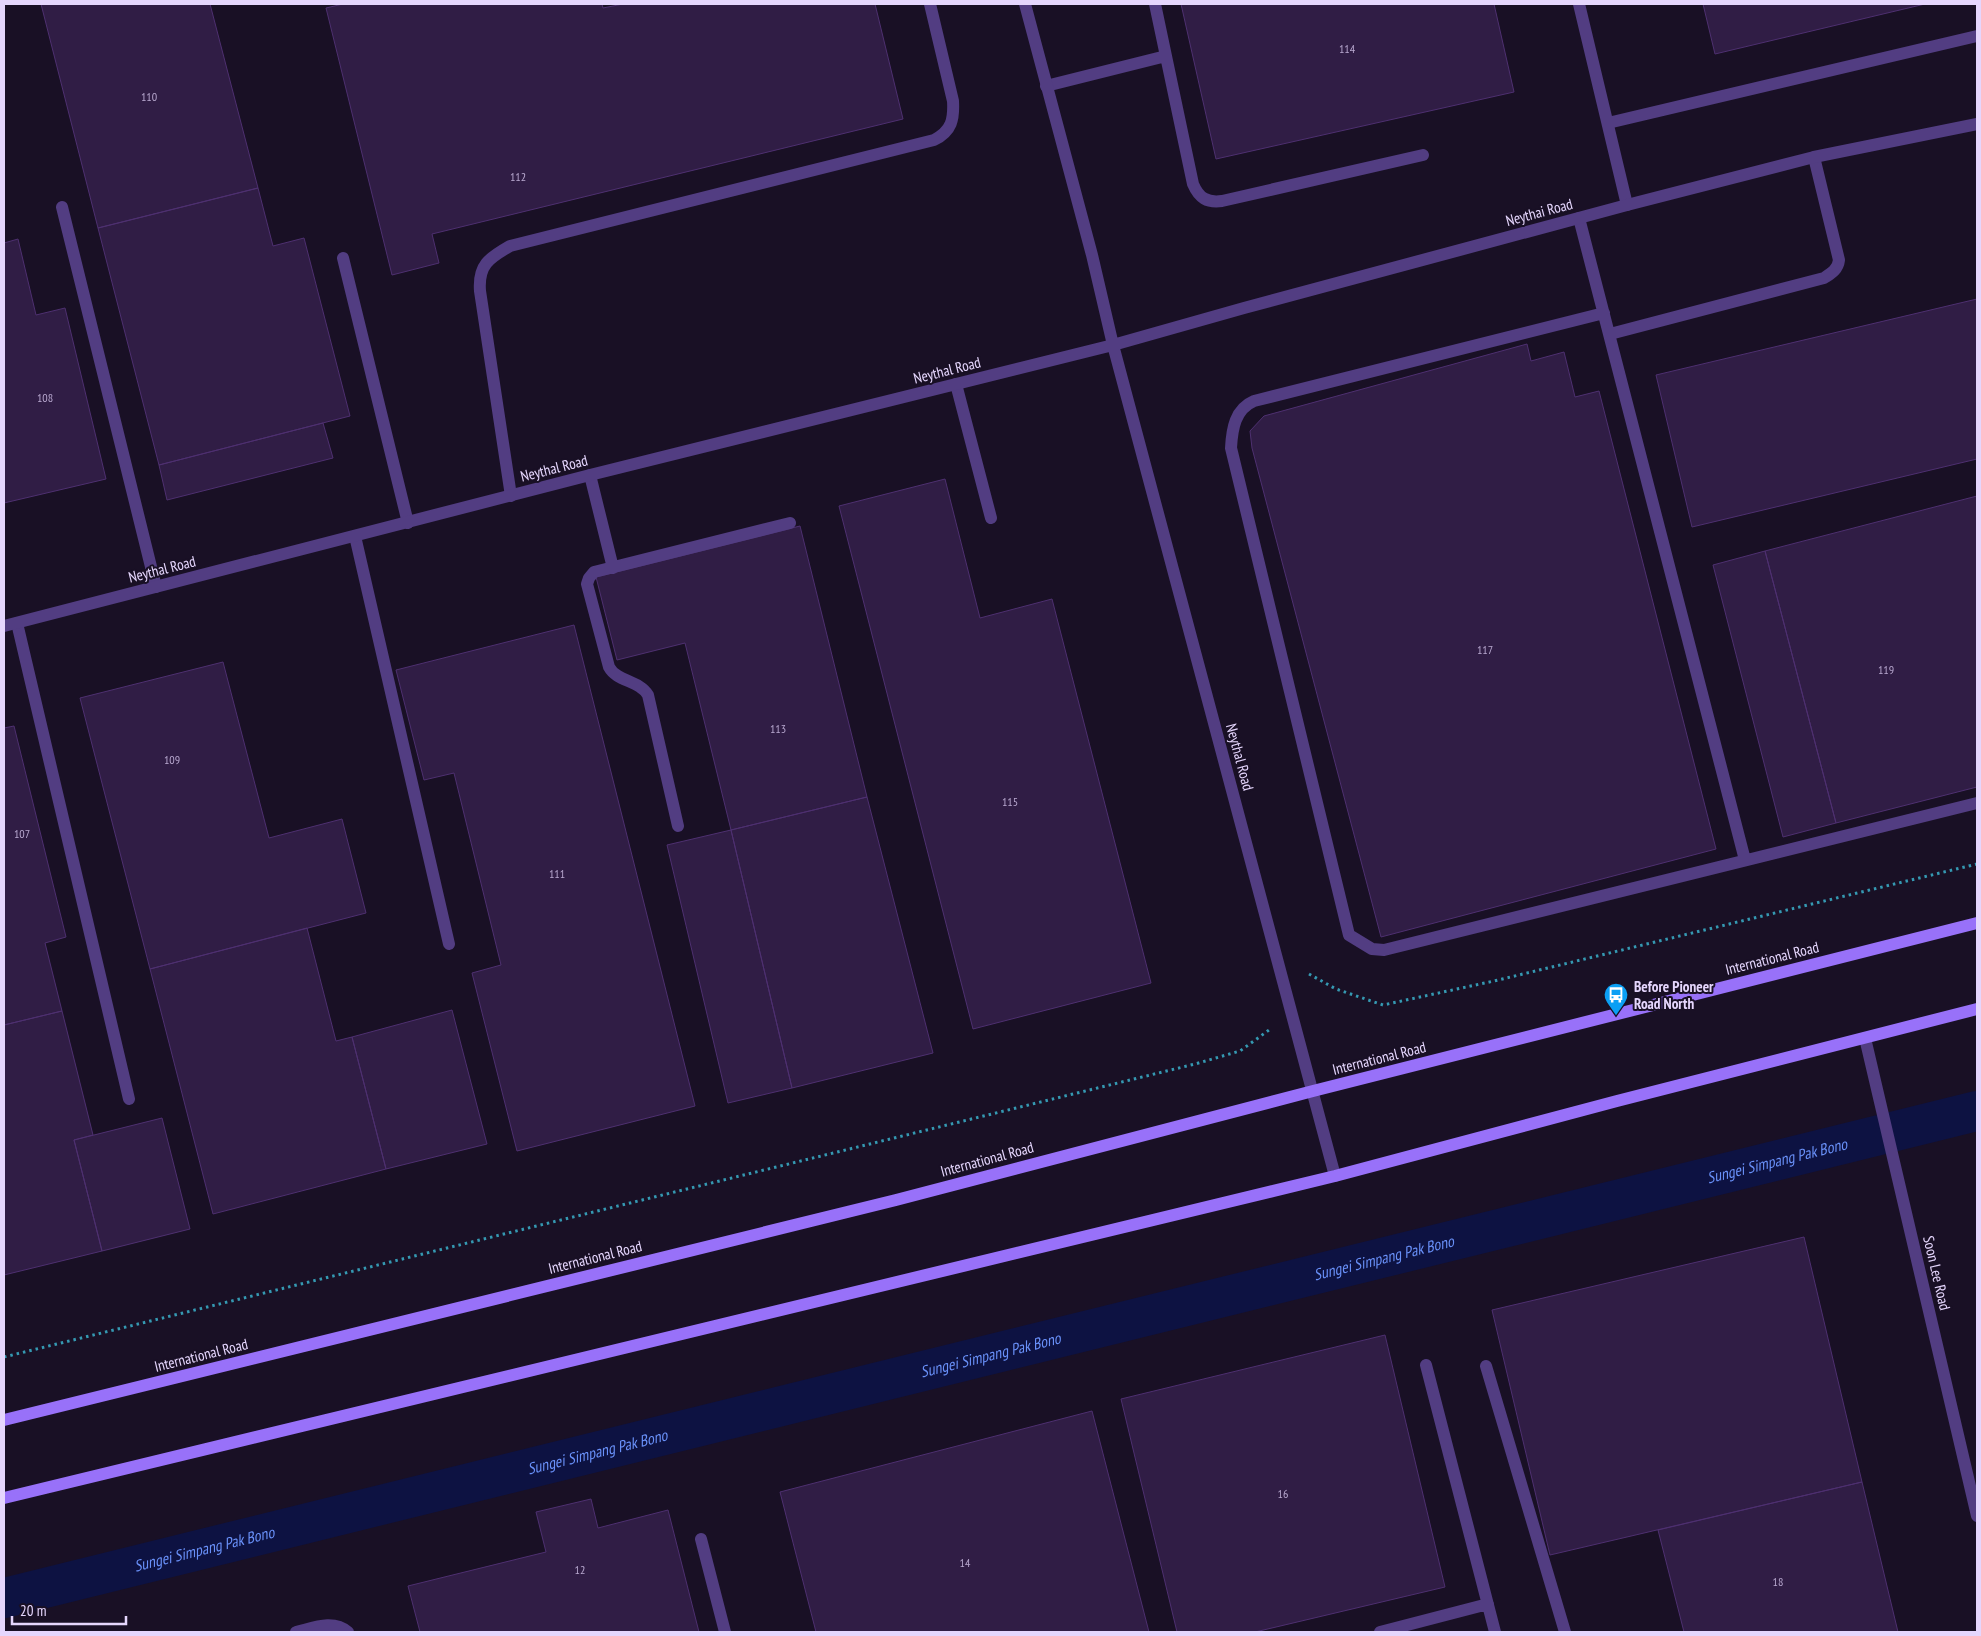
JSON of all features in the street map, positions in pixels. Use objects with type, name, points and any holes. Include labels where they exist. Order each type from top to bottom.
[{"type":"main road","name":"International Road","points":[[4,1420],[896,1200],[1313,1091],[1977,923]]},
{"type":"main road","points":[[4,1498],[1335,1176],[1977,1009]]},
{"type":"street","points":[[511,496],[480,291],[479,280],[482,268],[493,256],[510,246],[934,140],[942,136],[950,127],[954,116],[953,100],[930,4]]},
{"type":"street","name":"Neythal Road","points":[[1026,4],[1046,86],[1092,255],[1113,345],[1335,1176]]},
{"type":"street","points":[[1155,4],[1193,184],[1196,193],[1203,199],[1212,202],[1423,155]]},
{"type":"street","points":[[1579,4],[1627,205]]},
{"type":"street","points":[[1608,123],[1977,36]]},
{"type":"street","points":[[1046,86],[1166,56]]},
{"type":"street","name":"Neythai Road","points":[[1113,345],[1627,205],[1814,157],[1977,124]]},
{"type":"street","points":[[1610,334],[1824,278],[1832,273],[1838,266],[1839,260],[1814,157]]},
{"type":"street","points":[[62,207],[156,587]]},
{"type":"street","points":[[1579,218],[1745,860]]},
{"type":"street","points":[[343,258],[408,523]]},
{"type":"street","points":[[1604,313],[1254,401],[1240,410],[1235,422],[1231,448],[1349,935],[1372,949],[1384,950],[1977,803]]},
{"type":"street","name":"Neythal Road","points":[[4,626],[590,475],[1113,345]]},
{"type":"street","points":[[956,384],[991,518]]},
{"type":"street","points":[[590,475],[612,568]]},
{"type":"street","points":[[678,826],[648,695],[644,688],[613,674],[609,667],[588,578],[594,572],[790,523]]},
{"type":"street","points":[[355,536],[449,944]]},
{"type":"street","points":[[17,623],[129,1099]]},
{"type":"street","name":"Soon Lee Road","points":[[1865,1038],[1972,1474],[1977,1516]]},
{"type":"street","points":[[1426,1365],[1495,1632]]},
{"type":"street","points":[[1486,1366],[1565,1632]]},
{"type":"street","points":[[701,1539],[725,1632]]},
{"type":"street","points":[[1380,1632],[1488,1604]]},
{"type":"street","points":[[296,1632],[320,1626],[336,1625],[348,1632]]},
{"type":"path","points":[[1274,950],[1336,989],[1383,1005],[1494,982],[1977,864]]},
{"type":"path","points":[[4,1357],[1195,1064],[1240,1051],[1292,1014]]},
{"type":"building","points":[[41,4],[210,4],[258,188],[98,228]]},
{"type":"building","points":[[343,4],[602,4],[603,8],[623,4],[875,4],[903,119],[432,234],[439,263],[392,275],[326,8]]},
{"type":"building","points":[[1181,4],[1494,4],[1514,92],[1216,159]]},
{"type":"building","points":[[1703,4],[1925,4],[1715,54]]},
{"type":"building","points":[[258,188],[273,246],[304,238],[350,416],[159,465],[98,228]]},
{"type":"building","points":[[18,239],[36,315],[65,308],[106,479],[4,503],[4,243]]},
{"type":"building","points":[[1977,299],[1977,459],[1692,527],[1656,375]]},
{"type":"building","points":[[1527,344],[1531,361],[1564,352],[1575,397],[1599,391],[1716,849],[1381,937],[1252,448],[1250,431],[1264,416]]},
{"type":"building","points":[[323,423],[333,458],[167,500],[159,465]]},
{"type":"building","points":[[945,479],[980,618],[1052,599],[1151,983],[973,1029],[839,506]]},
{"type":"building","points":[[1977,496],[1977,787],[1836,823],[1765,551]]},
{"type":"building","points":[[800,526],[867,797],[731,830],[685,643],[617,660],[596,577]]},
{"type":"building","points":[[1765,551],[1836,823],[1783,837],[1713,565]]},
{"type":"building","points":[[574,625],[695,1106],[517,1151],[472,973],[501,965],[454,773],[424,780],[396,670]]},
{"type":"building","points":[[223,662],[269,838],[342,819],[366,913],[150,969],[80,698]]},
{"type":"building","points":[[14,726],[66,937],[45,943],[62,1011],[4,1025],[4,728]]},
{"type":"building","points":[[867,797],[933,1053],[792,1088],[731,830]]},
{"type":"building","points":[[731,830],[792,1088],[728,1103],[667,845]]},
{"type":"building","points":[[307,928],[336,1041],[352,1037],[386,1169],[213,1214],[150,969]]},
{"type":"building","points":[[452,1010],[487,1144],[386,1169],[352,1037]]},
{"type":"building","points":[[62,1011],[93,1135],[74,1140],[102,1251],[4,1275],[4,1025]]},
{"type":"building","points":[[162,1118],[190,1229],[102,1251],[74,1140]]},
{"type":"building","points":[[1804,1237],[1862,1482],[1550,1555],[1492,1310]]},
{"type":"building","points":[[1385,1335],[1445,1587],[1255,1632],[1177,1632],[1121,1399]]},
{"type":"building","points":[[1092,1411],[1149,1632],[816,1632],[780,1492]]},
{"type":"building","points":[[1862,1482],[1898,1632],[1684,1632],[1658,1530]]},
{"type":"building","points":[[591,1499],[598,1528],[668,1510],[699,1632],[420,1632],[408,1586],[546,1552],[536,1512]]},
{"type":"waterway","name":"Sungei Simpang Pak Bono","points":[[4,1598],[1977,1111]]},
{"type":"place","name":"Before Pioneer Road North","points":[[1616,1016]]}]
